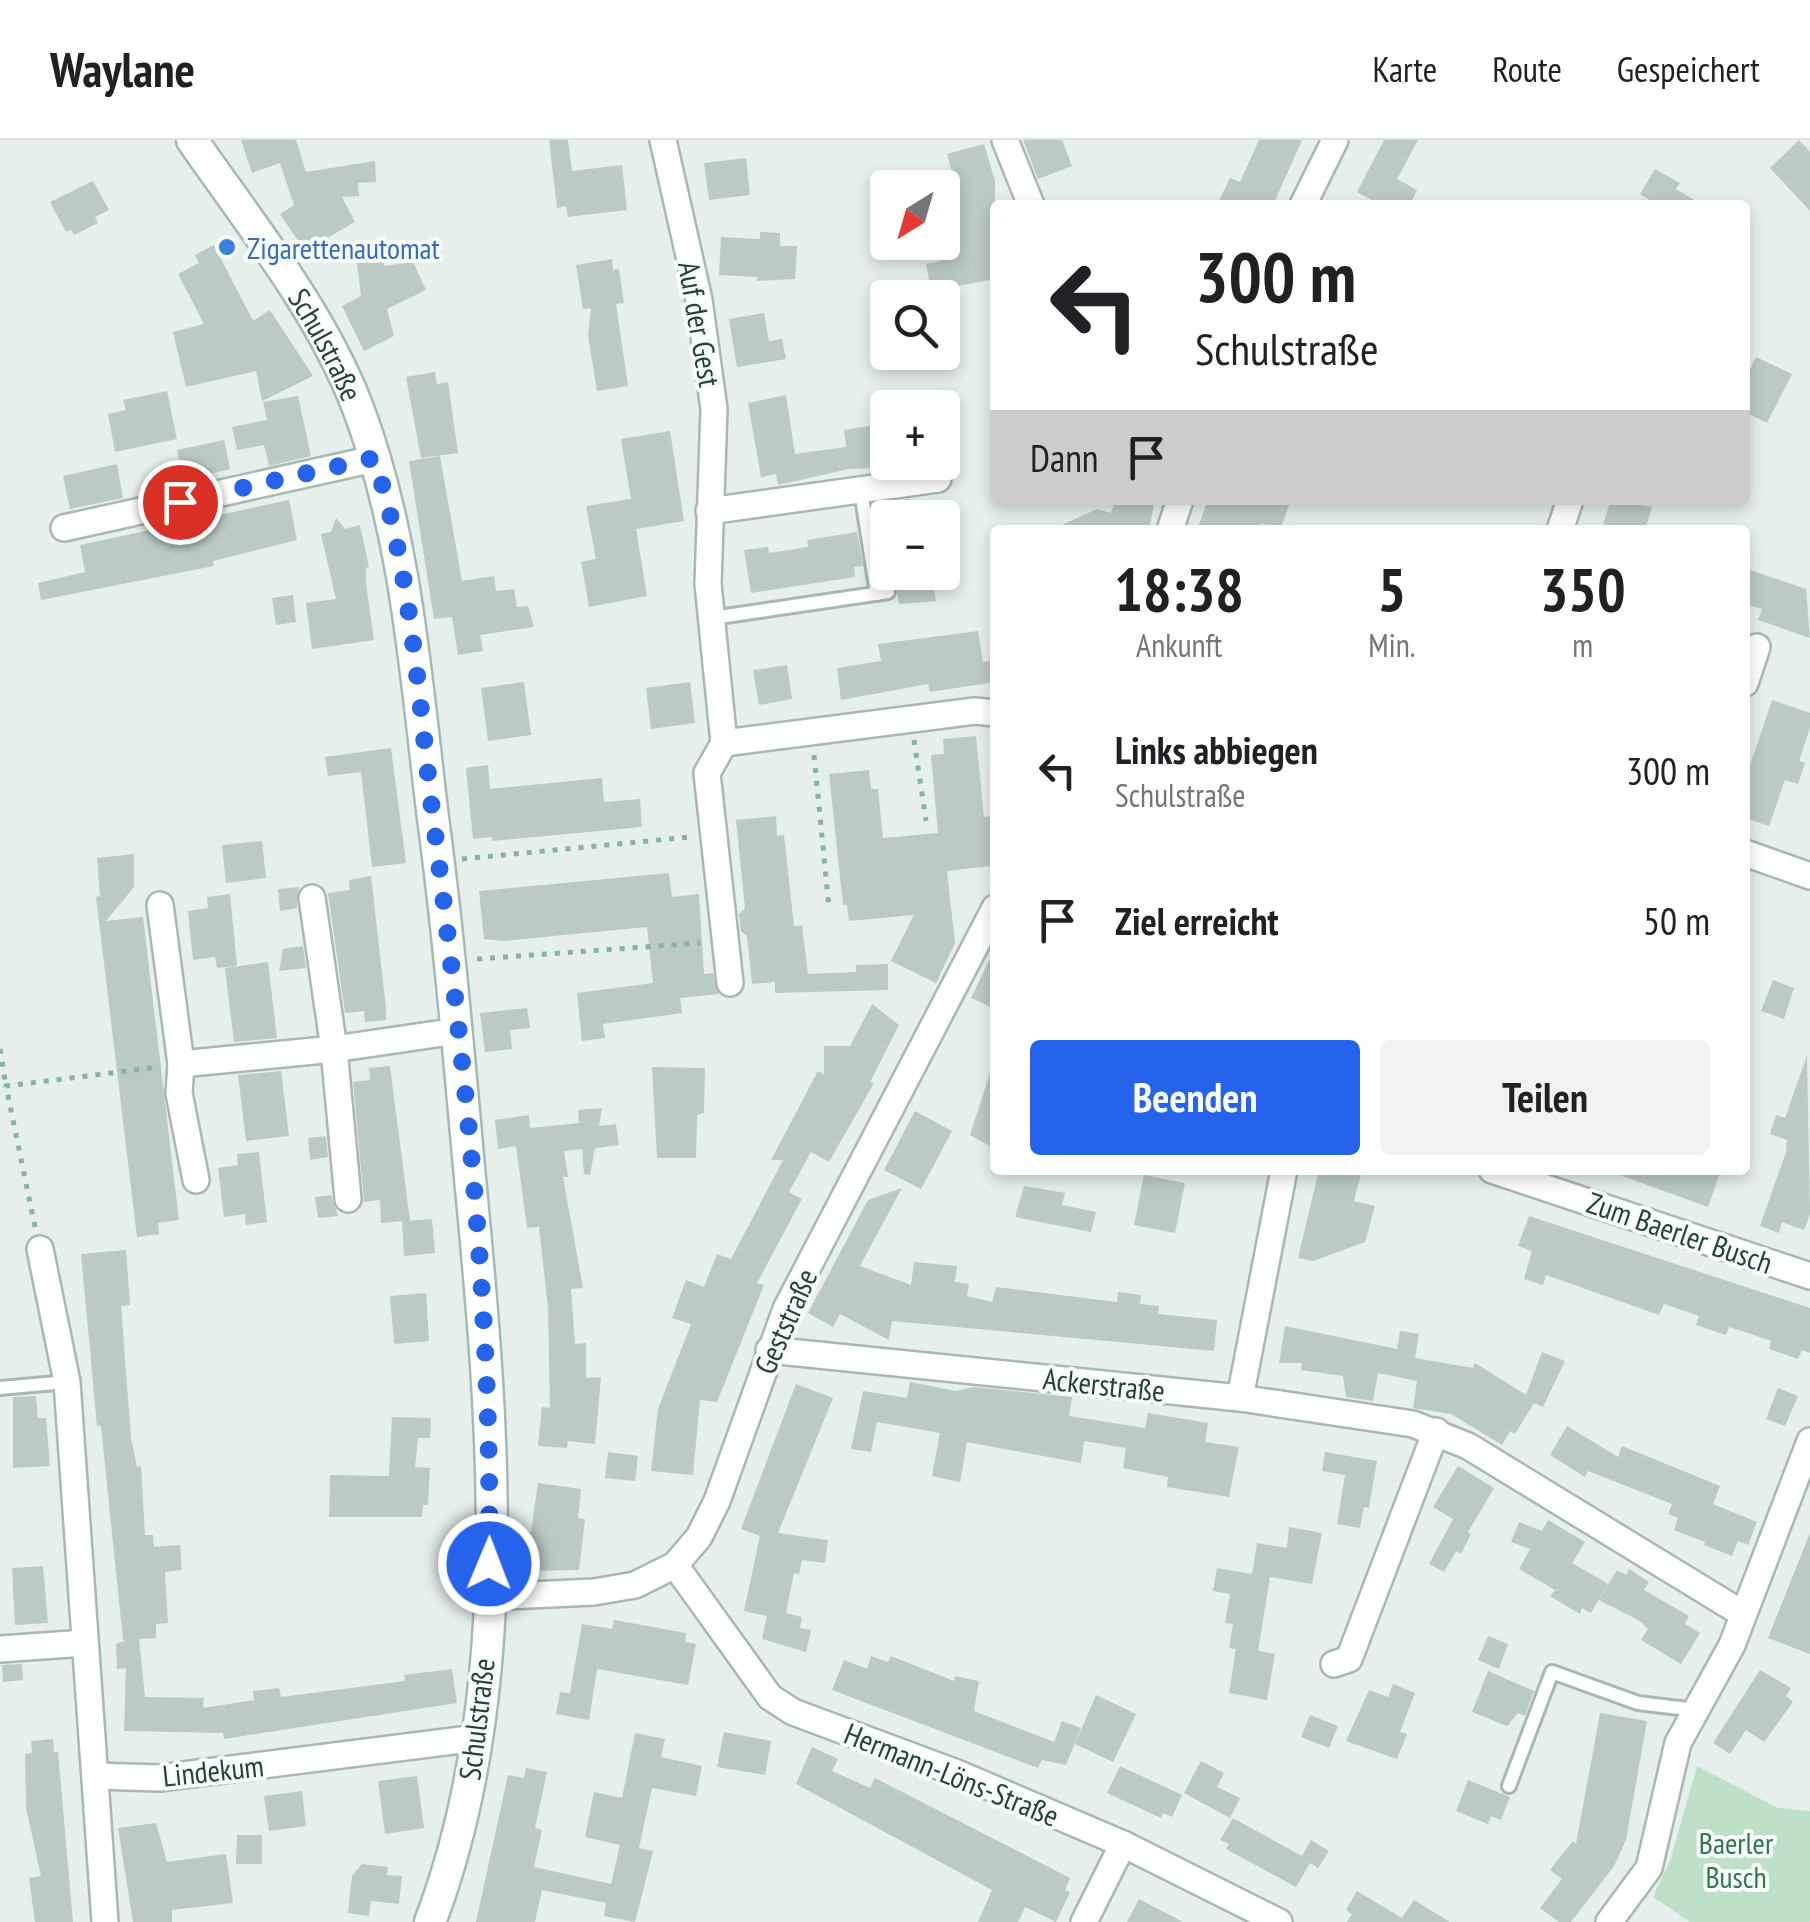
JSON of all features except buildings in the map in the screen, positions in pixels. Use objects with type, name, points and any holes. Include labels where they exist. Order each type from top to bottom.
[{"type":"street","name":"Schulstraße","points":[[192,140],[334,355],[374,458],[402,578],[450,961],[484,1324],[491,1468],[488,1597],[476,1738],[454,1860],[430,1922]]},
{"type":"street","name":"Auf der Gest","points":[[663,140],[699,300],[714,409],[709,511],[712,618],[724,742],[706,773],[730,983]]},
{"type":"street","points":[[1005,140],[1028,200]]},
{"type":"street","points":[[1305,200],[1335,140]]},
{"type":"street","points":[[64,528],[374,458]]},
{"type":"street","points":[[709,511],[926,480]]},
{"type":"street","points":[[1750,668],[1757,646]]},
{"type":"street","points":[[724,742],[911,718],[990,713]]},
{"type":"street","points":[[1750,855],[1810,876]]},
{"type":"street","points":[[312,898],[334,1050],[348,1199]]},
{"type":"street","points":[[160,905],[181,1064],[178,1092],[196,1180]]},
{"type":"street","name":"Geststraße","points":[[488,1597],[594,1592],[635,1585],[675,1566],[699,1537],[717,1501],[786,1309],[990,918]]},
{"type":"street","points":[[181,1064],[334,1050],[457,1031]]},
{"type":"street","points":[[1240,1398],[1283,1175]]},
{"type":"street","name":"Zum Baerler Busch","points":[[1548,1178],[1810,1276]]},
{"type":"street","points":[[40,1249],[67,1382],[105,1922]]},
{"type":"street","name":"Ackerstraße","points":[[769,1350],[1240,1398],[1436,1431],[1561,1500],[1743,1614]]},
{"type":"street","points":[[1334,1664],[1349,1659],[1436,1431]]},
{"type":"street","points":[[1608,1922],[1650,1868],[1670,1769],[1696,1710],[1732,1645],[1810,1441]]},
{"type":"street","name":"Hermann-Löns-Straße","points":[[675,1566],[770,1696],[793,1712],[1124,1844],[1279,1922]]},
{"type":"street","points":[[0,1649],[85,1643]]},
{"type":"street","name":"Lindekum","points":[[95,1776],[159,1778],[476,1738]]},
{"type":"street","points":[[1084,1922],[1124,1844]]},
{"type":"lane","points":[[712,618],[882,593],[861,491]]},
{"type":"lane","points":[[0,1388],[67,1382]]},
{"type":"lane","points":[[1509,1786],[1552,1672],[1638,1703],[1696,1710]]},
{"type":"path","points":[[911,718],[926,821]]},
{"type":"path","points":[[812,732],[828,908]]},
{"type":"path","points":[[439,862],[713,835]]},
{"type":"path","points":[[450,961],[723,942]]},
{"type":"path","points":[[0,1049],[40,1249]]},
{"type":"path","points":[[6,1086],[181,1064]]},
{"type":"green space","name":"Baerler Busch","points":[[1697,1766],[1778,1808],[1810,1811],[1810,1922],[1690,1922],[1653,1897],[1671,1858]]},
{"type":"place","name":"Zigarettenautomat","points":[[227,247]]},
{"type":"route","points":[[180,502],[374,458],[386,495],[402,578],[452,973],[484,1324],[491,1468],[489,1564]]}]
